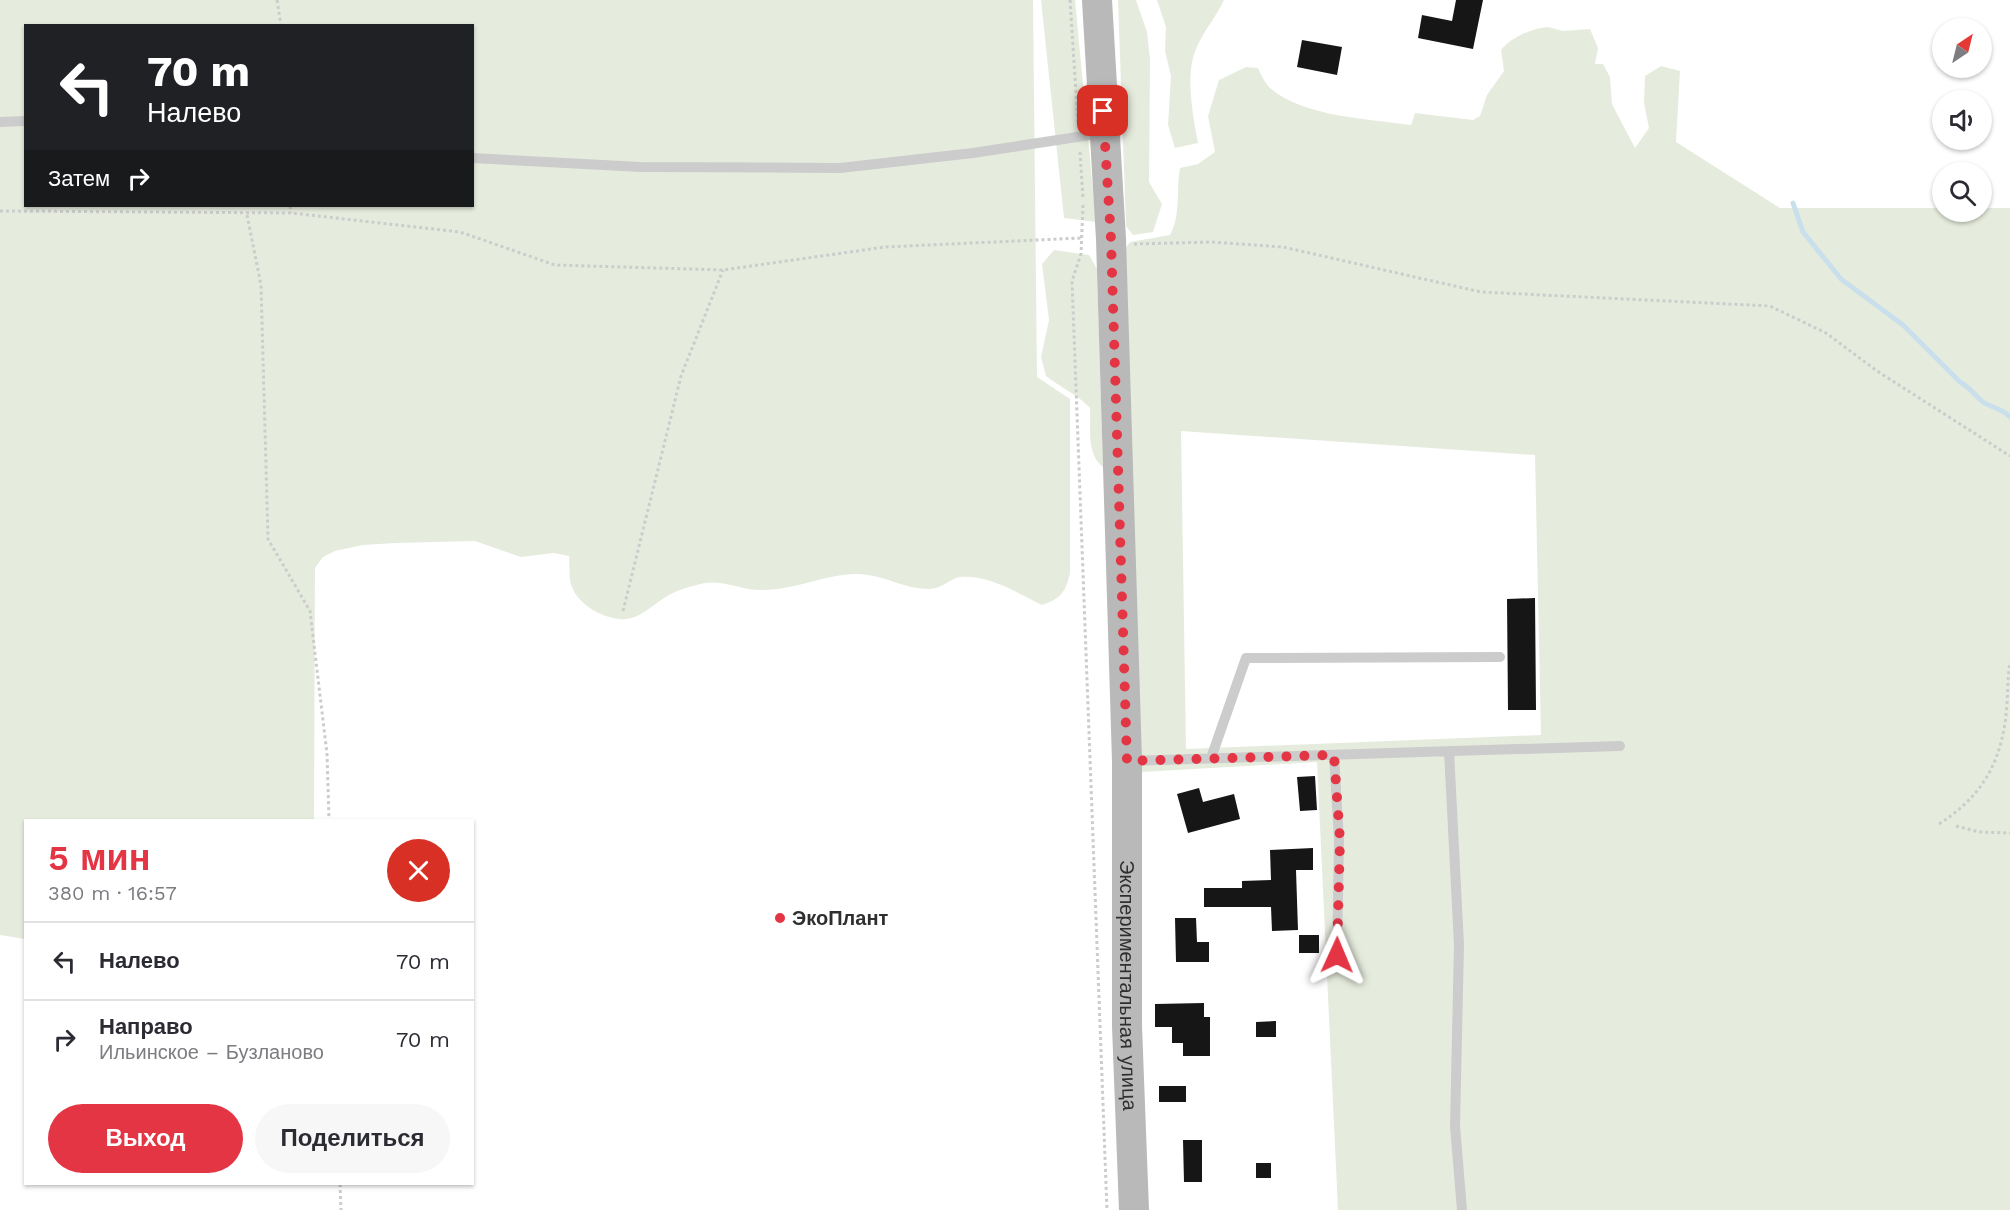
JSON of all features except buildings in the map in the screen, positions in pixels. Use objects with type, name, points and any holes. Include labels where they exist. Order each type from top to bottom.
[{"type":"street","name":"Экспериментальная улица","points":[[1097,0],[1092,135],[1111,242],[1127,761],[1127,1026],[1134,1210]]},
{"type":"lane","points":[[0,122],[24,121]]},
{"type":"lane","points":[[474,158],[641,167],[840,168],[973,153],[1092,135]]},
{"type":"lane","points":[[1211,758],[1246,658],[1500,657]]},
{"type":"lane","points":[[1127,761],[1620,746]]},
{"type":"lane","points":[[1449,751],[1459,945],[1455,1125],[1462,1210]]},
{"type":"lane","points":[[1334,755],[1340,840],[1337,955]]},
{"type":"path","points":[[277,0],[280,24]]},
{"type":"path","points":[[1070,0],[1092,135],[1083,207],[1081,254],[1071,281],[1107,1210]]},
{"type":"path","points":[[290,207],[291,213]]},
{"type":"path","points":[[0,211],[291,213],[460,232],[555,265],[723,270],[885,247],[1082,238],[1111,242],[1211,242],[1282,247],[1481,292],[1770,306],[1826,333],[1877,371],[2010,456]]},
{"type":"path","points":[[247,214],[261,285],[268,539],[310,611],[327,754],[330,819]]},
{"type":"path","points":[[623,611],[681,376],[723,270]]},
{"type":"path","points":[[1940,824],[1974,797],[1990,770],[2002,741],[2006,720],[2010,662]]},
{"type":"path","points":[[1956,826],[1979,832],[2010,833]]},
{"type":"path","points":[[340,1185],[341,1210]]},
{"type":"green space","points":[[0,0],[1033,0],[1037,377],[1070,399],[1070,573],[1064,590],[1058,597],[1042,605],[993,582],[972,577],[957,578],[937,588],[928,589],[857,574],[834,576],[775,589],[756,590],[720,583],[705,583],[668,595],[642,614],[619,619],[605,616],[591,609],[575,593],[571,583],[569,556],[554,553],[521,557],[475,541],[363,545],[335,551],[323,557],[315,568],[314,819],[24,819],[24,939],[0,935]]},
{"type":"green space","points":[[1041,0],[1075,0],[1096,222],[1064,218]]},
{"type":"green space","points":[[1118,0],[1136,0],[1147,32],[1150,59],[1149,182],[1162,204],[1153,232],[1133,235],[1126,226]]},
{"type":"green space","points":[[1157,0],[1224,0],[1199,43],[1193,59],[1190,83],[1198,143],[1175,148],[1168,125],[1171,76],[1165,51],[1166,27]]},
{"type":"green space","points":[[1548,27],[1563,31],[1590,29],[1598,48],[1595,64],[1603,64],[1610,77],[1612,104],[1635,148],[1649,128],[1644,103],[1645,76],[1661,66],[1680,71],[1676,142],[1780,208],[1932,208],[1932,222],[1992,222],[1992,208],[2010,208],[2010,1210],[1338,1210],[1317,762],[1141,772],[1121,254],[1130,242],[1170,235],[1176,219],[1180,168],[1198,164],[1215,152],[1208,116],[1219,80],[1246,67],[1258,68],[1270,88],[1284,98],[1318,111],[1411,125],[1415,113],[1473,120],[1480,116],[1487,95],[1504,71],[1501,50],[1516,37],[1529,31]],"holes":[[[1181,431],[1535,455],[1541,735],[1186,749]]]},
{"type":"green space","points":[[1054,250],[1089,255],[1097,269],[1103,467],[1098,462],[1092,448],[1090,408],[1046,376],[1041,357],[1049,320],[1042,264]]},
{"type":"waterway","points":[[1793,203],[1803,232],[1841,279],[1903,325],[1983,402],[2010,417]]},
{"type":"place","name":"ЭкоПлант","points":[[780,918]]},
{"type":"route","points":[[1103,111],[1111,239],[1127,761],[1334,755],[1340,840],[1337,955]]}]
